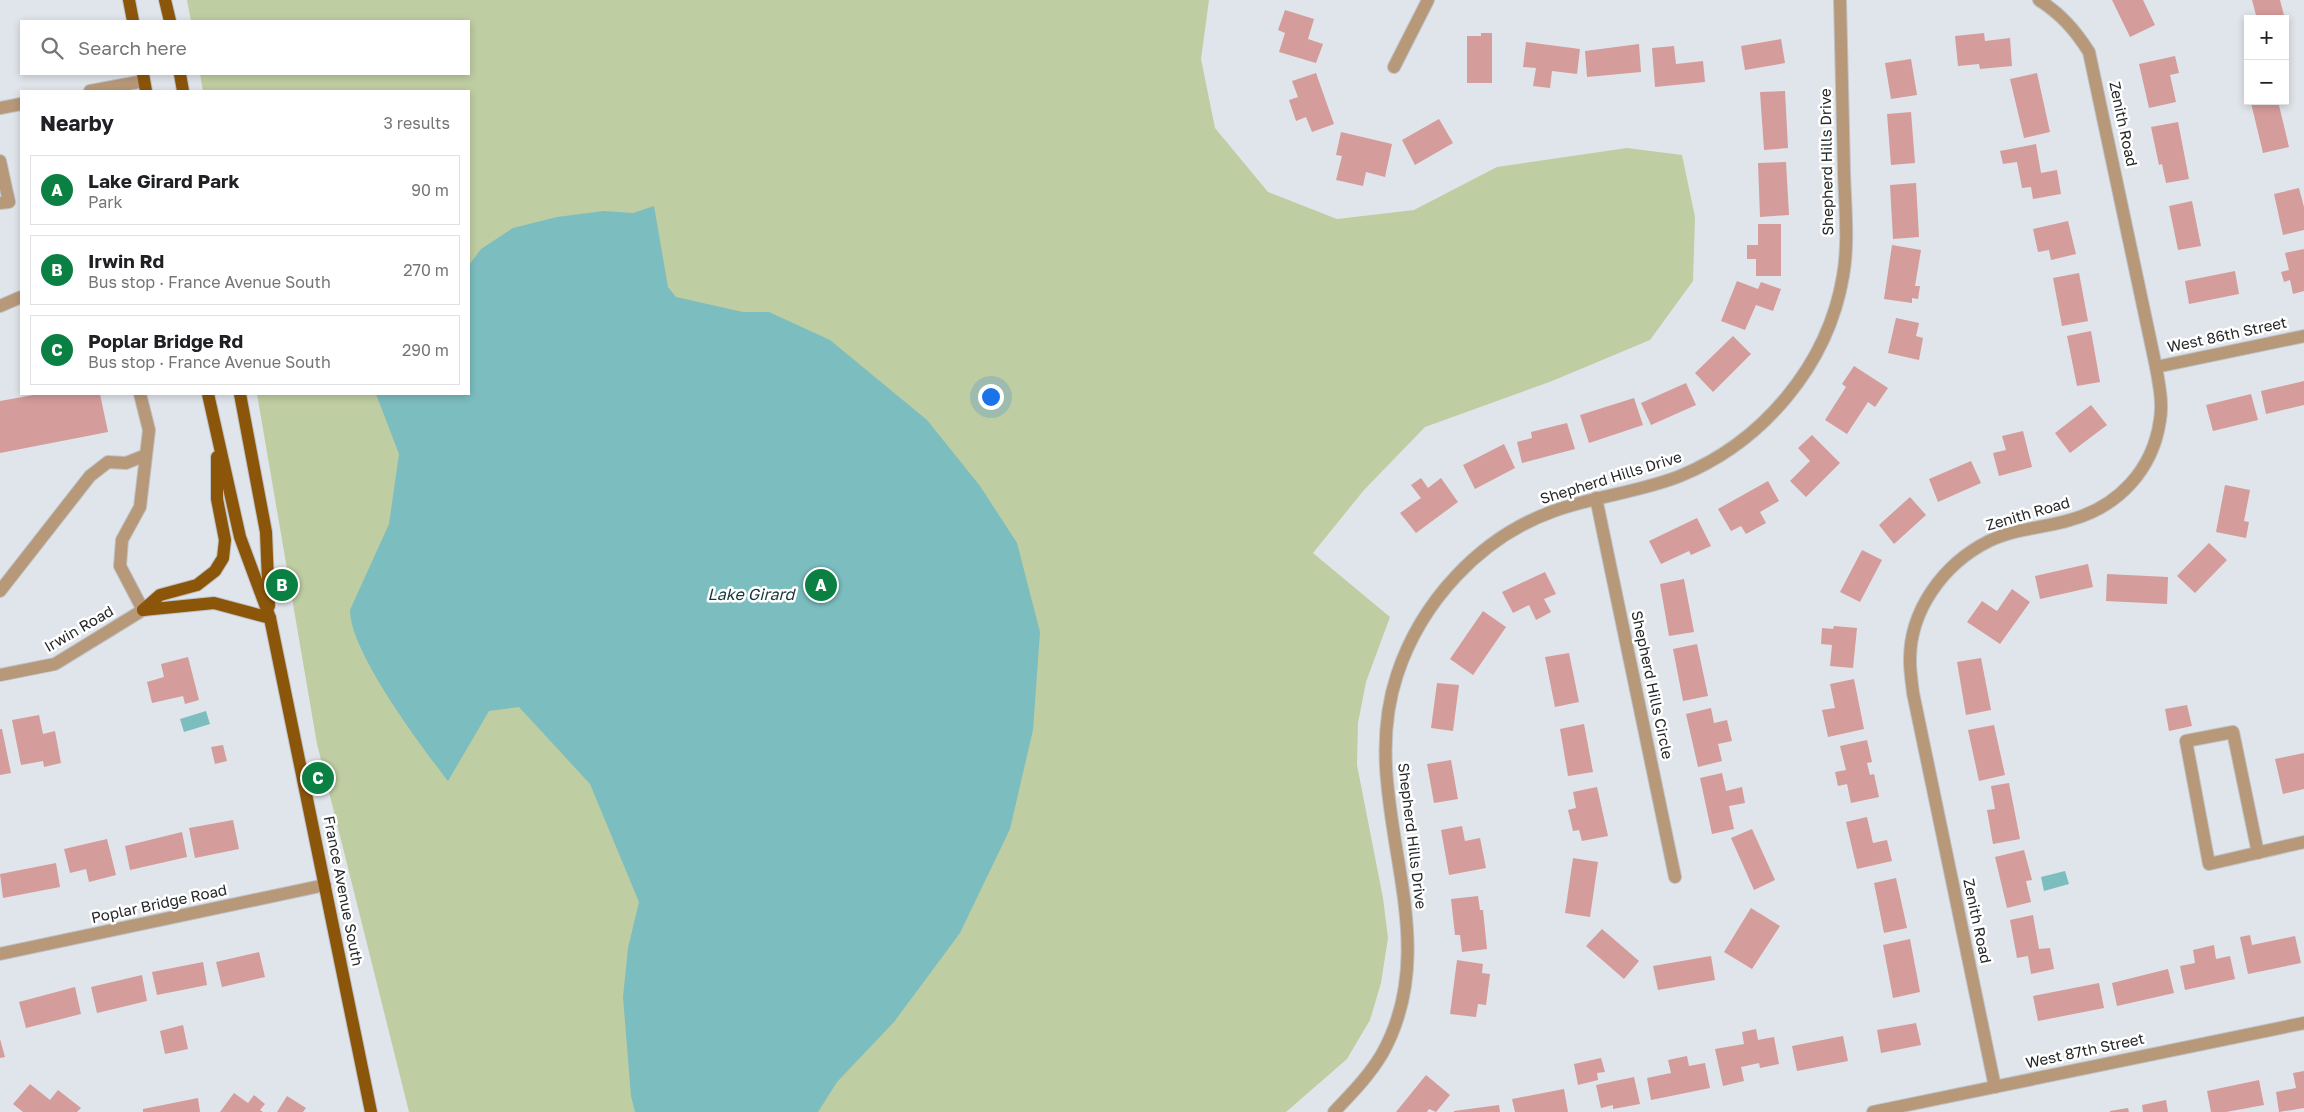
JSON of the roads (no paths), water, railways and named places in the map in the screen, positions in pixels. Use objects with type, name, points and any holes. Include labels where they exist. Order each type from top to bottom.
[{"type":"main road","points":[[128,0],[133,20]]},
{"type":"main road","points":[[166,0],[170,20]]},
{"type":"main road","points":[[180,75],[183,90]]},
{"type":"main road","name":"France Avenue South","points":[[208,395],[240,537],[270,618],[371,1112]]},
{"type":"main road","name":"France Avenue South","points":[[240,395],[266,532],[270,618]]},
{"type":"main road","points":[[143,610],[160,595],[197,586],[215,572],[222,558],[225,540],[217,499],[216,432]]},
{"type":"main road","points":[[143,610],[214,603],[270,618]]},
{"type":"street","points":[[1394,67],[1428,0]]},
{"type":"street","name":"Shepherd Hills Drive","points":[[1334,1112],[1360,1084],[1382,1054],[1397,1019],[1407,981],[1409,943],[1385,767],[1386,720],[1397,675],[1416,632],[1440,593],[1473,560],[1511,532],[1551,512],[1679,476],[1716,458],[1755,431],[1786,399],[1812,361],[1832,320],[1844,275],[1846,229],[1840,0]]},
{"type":"street","name":"Zenith Road","points":[[1995,1087],[1913,693],[1910,662],[1913,632],[1923,604],[1941,578],[1963,557],[1989,541],[2017,532],[2070,520],[2098,510],[2122,494],[2141,472],[2155,446],[2161,418],[2156,367],[2089,52],[2075,30],[2056,11],[2039,0]]},
{"type":"street","points":[[98,90],[146,84]]},
{"type":"street","points":[[0,108],[20,104]]},
{"type":"street","points":[[0,161],[9,202],[0,204]]},
{"type":"street","points":[[0,306],[20,297]]},
{"type":"street","name":"West 86th Street","points":[[2156,367],[2304,336]]},
{"type":"street","points":[[140,395],[149,430],[140,507],[122,540],[120,566],[143,610]]},
{"type":"street","points":[[0,591],[90,476],[108,462],[126,463],[146,455]]},
{"type":"street","name":"Shepherd Hills Circle","points":[[1596,498],[1675,877]]},
{"type":"street","name":"Irwin Road","points":[[0,675],[55,664],[143,610]]},
{"type":"street","points":[[2258,853],[2233,732],[2186,741],[2209,864],[2258,853],[2304,842]]},
{"type":"street","name":"Poplar Bridge Road","points":[[0,954],[325,885]]},
{"type":"street","name":"West 87th Street","points":[[1873,1112],[2304,1023]]},
{"type":"water","name":"Lake Girard","points":[[654,206],[668,287],[676,297],[743,312],[769,312],[830,340],[927,420],[980,486],[1017,543],[1040,632],[1033,730],[1010,829],[960,933],[894,1022],[837,1082],[818,1112],[635,1112],[631,1096],[623,997],[628,948],[639,902],[590,784],[519,707],[489,711],[448,781],[389,698],[362,650],[353,628],[350,610],[389,524],[399,454],[376,395],[470,395],[470,264],[481,249],[513,228],[557,217],[604,211],[633,213]]},
{"type":"water","points":[[206,711],[210,724],[184,732],[180,719]]},
{"type":"water","points":[[2065,871],[2069,884],[2044,891],[2041,877]]},
{"type":"place","name":"Irwin Rd","points":[[282,585]]},
{"type":"place","name":"Lake Girard Park","points":[[821,585]]},
{"type":"place","name":"Poplar Bridge Rd","points":[[318,778]]}]
